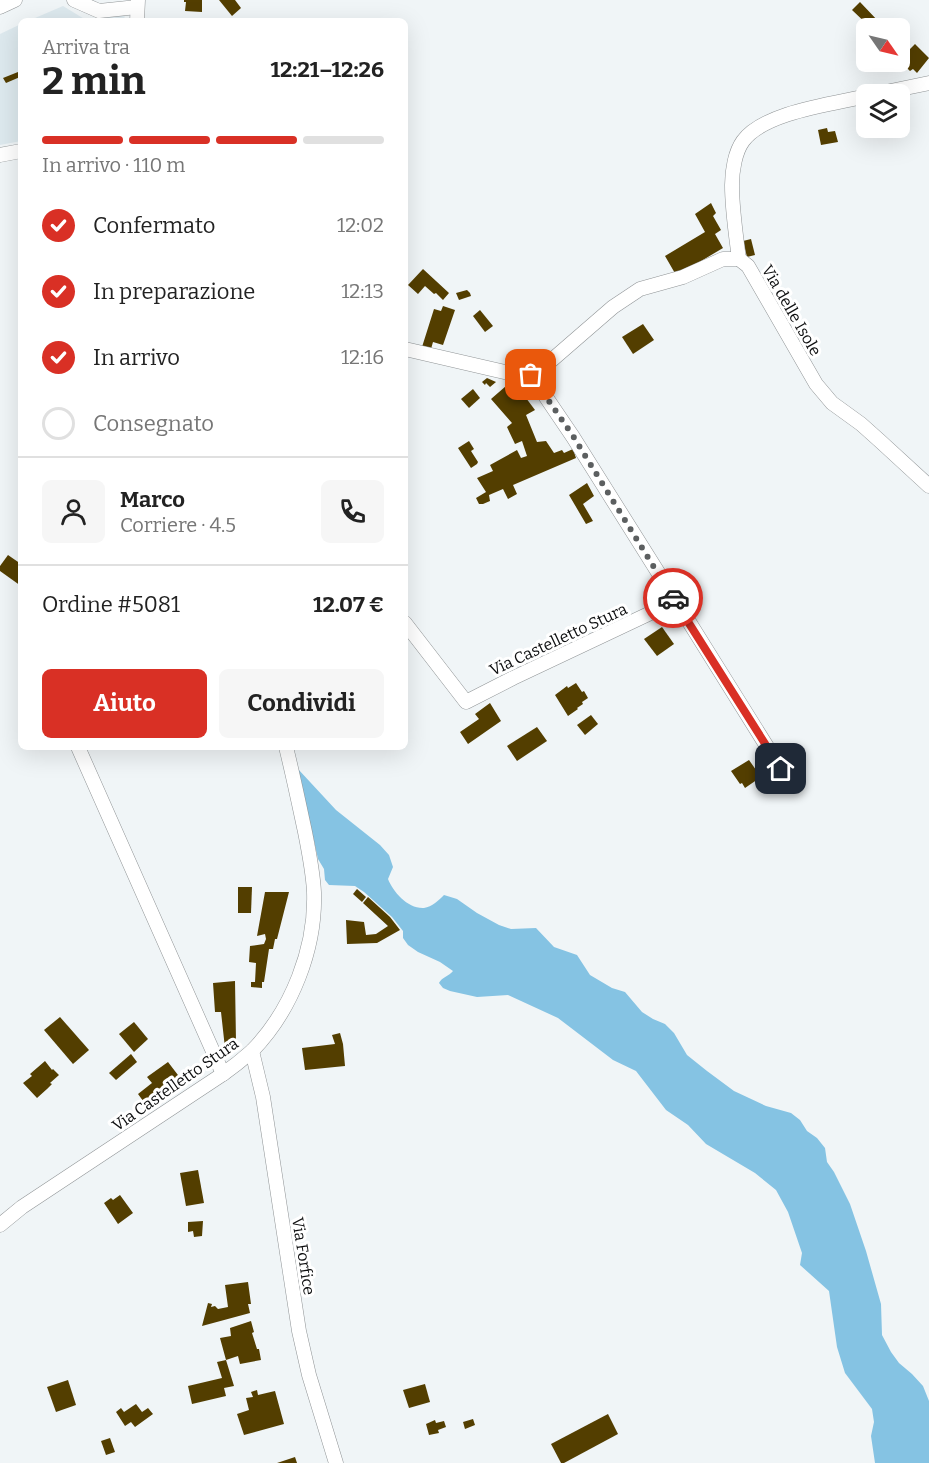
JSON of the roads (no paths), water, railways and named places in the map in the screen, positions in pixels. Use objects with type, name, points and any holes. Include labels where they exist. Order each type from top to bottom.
[{"type":"street","points":[[0,7],[15,0]]},
{"type":"street","points":[[74,0],[99,11],[137,9]]},
{"type":"street","points":[[910,87],[929,83]]},
{"type":"street","points":[[738,259],[732,184],[734,163],[742,142],[753,130],[774,119],[856,98]]},
{"type":"street","points":[[0,156],[18,152]]},
{"type":"street","name":"Via delle Isole","points":[[531,375],[538,372],[613,307],[640,289],[683,277],[723,259],[738,259],[748,266],[816,384],[832,403],[861,424],[929,486]]},
{"type":"street","points":[[408,350],[522,376],[531,375],[573,436],[781,769]]},
{"type":"street","name":"Via Castelletto Stura","points":[[408,627],[466,702],[676,601]]},
{"type":"street","points":[[79,750],[223,1074]]},
{"type":"street","name":"Via Castelletto Stura","points":[[0,1225],[32,1201],[223,1074],[252,1051],[276,1021],[298,979],[308,948],[313,920],[314,891],[310,860],[287,750]]},
{"type":"street","name":"Via Forfice","points":[[252,1051],[263,1097],[299,1331],[309,1375],[336,1463]]}]
